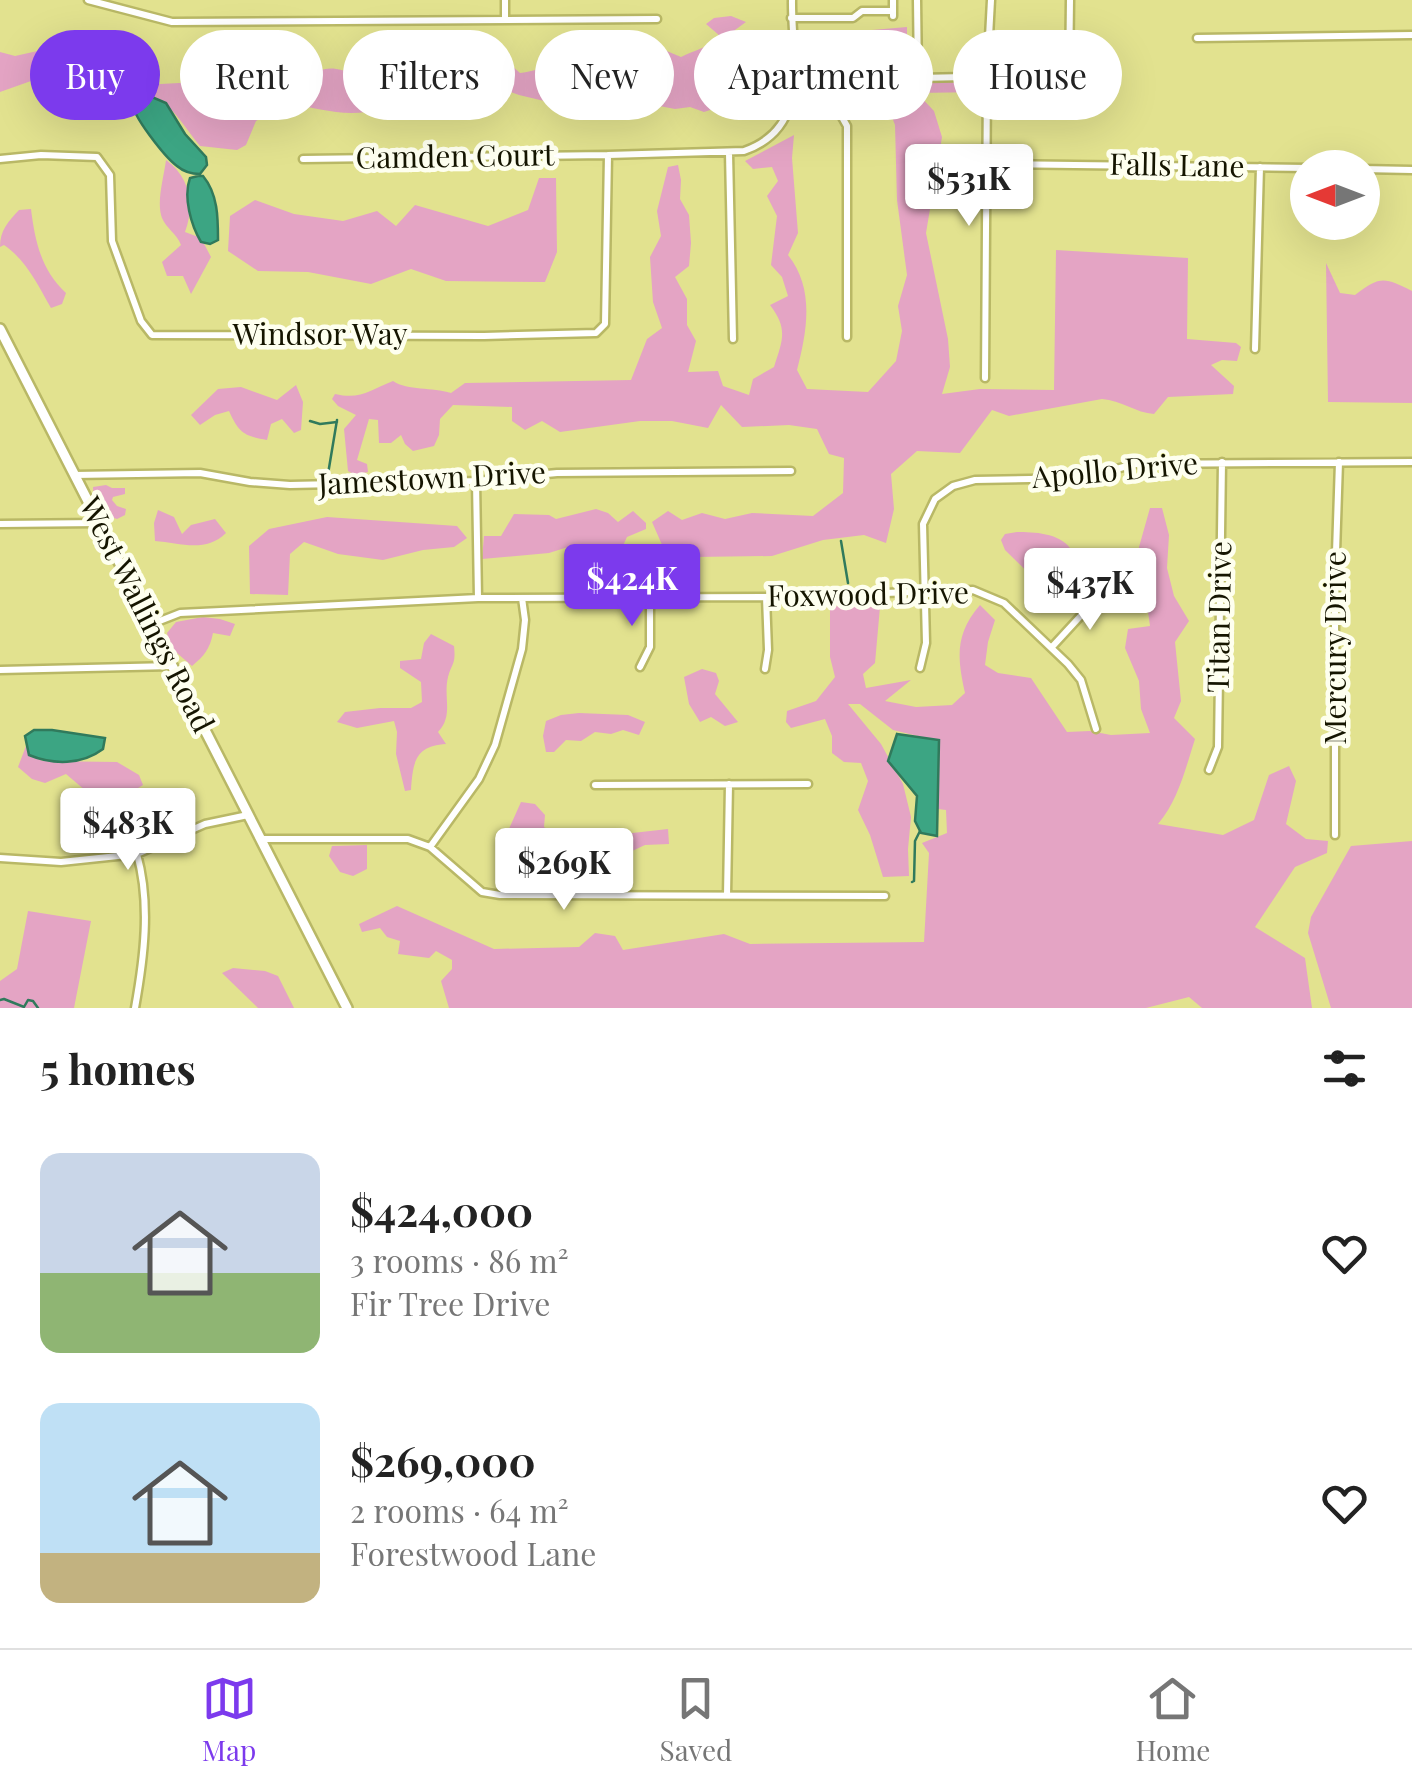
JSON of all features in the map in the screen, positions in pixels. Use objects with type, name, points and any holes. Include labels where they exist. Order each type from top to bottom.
[{"type":"street","points":[[88,0],[172,22],[657,19]]},
{"type":"street","points":[[505,0],[505,19]]},
{"type":"street","points":[[792,0],[793,30]]},
{"type":"street","points":[[792,18],[854,18],[862,11],[893,14],[893,0]]},
{"type":"street","points":[[917,0],[918,78],[953,77]]},
{"type":"street","points":[[989,30],[991,0]]},
{"type":"street","points":[[1070,0],[1070,30]]},
{"type":"street","points":[[1197,38],[1412,36]]},
{"type":"street","points":[[732,339],[730,152],[751,148],[774,134],[783,120]]},
{"type":"street","points":[[844,120],[847,126],[847,337]]},
{"type":"street","points":[[985,378],[988,120]]},
{"type":"street","name":"Camden Court","points":[[303,159],[730,152]]},
{"type":"street","name":"Windsor Way","points":[[0,159],[41,155],[98,157],[110,175],[112,240],[140,321],[152,336],[484,336],[596,333],[605,324],[608,155]]},
{"type":"street","name":"Falls Lane","points":[[988,164],[1290,168]]},
{"type":"street","points":[[1256,349],[1260,168]]},
{"type":"street","points":[[1380,169],[1412,170]]},
{"type":"street","name":"West Wallings Road","points":[[0,329],[346,1008]]},
{"type":"street","name":"Titan Drive","points":[[1209,770],[1218,747],[1222,462]]},
{"type":"street","name":"Mercury Drive","points":[[1335,834],[1338,462]]},
{"type":"street","name":"Apollo Drive","points":[[920,668],[926,642],[923,524],[935,499],[954,486],[975,480],[1085,478],[1134,464],[1412,462]]},
{"type":"street","name":"Jamestown Drive","points":[[74,475],[200,473],[290,485],[476,481],[556,472],[791,471]]},
{"type":"street","points":[[476,481],[478,598]]},
{"type":"street","points":[[0,524],[98,523]]},
{"type":"street","name":"Foxwood Drive","points":[[152,624],[180,613],[478,598],[766,597],[974,590],[1004,603],[1081,680],[1096,730]]},
{"type":"street","points":[[765,669],[766,597]]},
{"type":"street","points":[[1052,647],[1087,610],[1093,597]]},
{"type":"street","points":[[430,846],[479,778],[495,745],[522,649],[522,598]]},
{"type":"street","points":[[640,667],[650,647],[650,598]]},
{"type":"street","points":[[0,670],[174,666]]},
{"type":"street","points":[[727,895],[729,784]]},
{"type":"street","points":[[596,785],[808,784]]},
{"type":"street","points":[[0,858],[61,862],[137,854],[205,824],[248,816]]},
{"type":"street","points":[[262,840],[408,839],[430,846],[482,892],[500,895],[885,896]]},
{"type":"street","points":[[135,1008],[146,917],[137,854]]},
{"type":"shaded area","points":[[731,16],[746,22],[735,30],[713,30],[706,24],[714,18]]},
{"type":"shaded area","points":[[694,51],[694,108],[674,109],[674,54],[681,57]]},
{"type":"shaded area","points":[[0,52],[15,56],[30,53],[30,81],[0,92]]},
{"type":"shaded area","points":[[515,69],[520,73],[535,70],[535,99],[515,94]]},
{"type":"shaded area","points":[[323,70],[343,71],[343,112],[324,110]]},
{"type":"shaded area","points":[[933,77],[953,79],[953,92],[933,93]]},
{"type":"shaded area","points":[[180,83],[180,120],[162,102],[160,84]]},
{"type":"shaded area","points":[[160,100],[166,103],[185,134],[206,157],[207,165],[200,174],[180,168],[140,120],[160,120]]},
{"type":"shaded area","points":[[933,110],[942,137],[926,233],[948,339],[950,367],[942,394],[980,389],[1054,390],[1056,250],[1188,258],[1187,339],[1236,343],[1241,347],[1237,361],[1222,360],[1211,365],[1234,386],[1233,394],[1168,397],[1154,414],[1102,399],[1009,416],[992,410],[960,453],[917,451],[891,474],[894,509],[886,543],[864,535],[823,540],[772,556],[694,557],[663,547],[652,522],[668,511],[682,520],[702,513],[725,519],[752,513],[813,516],[843,493],[844,458],[829,454],[817,429],[789,425],[742,427],[721,405],[708,428],[672,421],[640,421],[560,432],[542,421],[525,430],[512,421],[512,407],[453,405],[440,419],[434,446],[413,451],[401,435],[391,443],[379,443],[378,420],[369,419],[357,460],[367,464],[368,472],[355,475],[348,471],[344,429],[356,415],[338,406],[332,399],[335,394],[359,395],[393,381],[451,393],[465,383],[631,380],[647,339],[662,328],[653,302],[650,257],[661,236],[657,211],[668,167],[678,165],[680,199],[689,215],[691,243],[689,266],[675,277],[687,299],[687,325],[696,341],[688,372],[718,371],[723,386],[749,395],[753,379],[774,367],[780,349],[782,328],[770,305],[788,296],[782,277],[771,265],[777,216],[767,196],[778,181],[772,167],[753,169],[745,161],[794,135],[798,233],[788,255],[802,282],[806,311],[797,370],[807,389],[868,392],[896,361],[902,331],[898,306],[907,275],[897,200],[893,120],[933,120]]},
{"type":"shaded area","points":[[180,120],[258,120],[246,145],[237,150],[200,146]]},
{"type":"shaded area","points":[[166,160],[180,175],[188,192],[190,212],[185,232],[201,238],[211,257],[191,294],[183,276],[167,276],[162,262],[181,245],[160,212]]},
{"type":"shaded area","points":[[198,176],[208,183],[216,206],[218,240],[210,244],[201,242],[189,211],[190,178]]},
{"type":"shaded area","points":[[539,178],[556,178],[557,252],[545,282],[446,281],[411,269],[371,284],[308,272],[258,271],[228,251],[230,216],[255,200],[294,214],[343,221],[377,211],[396,226],[415,205],[488,226],[528,210]]},
{"type":"shaded area","points":[[31,209],[41,254],[66,293],[62,304],[51,308],[25,265],[4,245],[0,247],[11,218],[19,210]]},
{"type":"shaded area","points":[[1326,263],[1340,293],[1355,295],[1382,281],[1412,291],[1412,403],[1328,402]]},
{"type":"shaded area","points":[[296,385],[303,402],[301,430],[294,433],[282,419],[271,424],[267,440],[243,432],[229,411],[200,425],[191,415],[218,389],[241,387],[277,400]]},
{"type":"shaded area","points":[[93,487],[125,488],[125,494],[112,500],[126,509],[125,515],[117,519],[104,511],[95,497]]},
{"type":"shaded area","points":[[1150,508],[1162,508],[1169,535],[1167,568],[1174,596],[1189,621],[1175,642],[1181,701],[1174,718],[1195,739],[1176,794],[1158,824],[1223,835],[1254,820],[1269,775],[1289,766],[1296,781],[1286,824],[1306,839],[1328,841],[1327,853],[1295,867],[1255,927],[1305,958],[1312,1008],[1202,1008],[1189,997],[1146,1008],[449,1008],[441,981],[452,969],[452,960],[436,951],[429,958],[398,954],[400,941],[387,937],[380,928],[362,932],[359,924],[397,906],[494,949],[579,947],[595,933],[615,936],[623,950],[724,934],[750,944],[924,942],[929,853],[922,843],[947,833],[946,810],[938,809],[938,741],[893,730],[860,704],[848,704],[881,744],[903,784],[911,817],[909,876],[883,877],[858,810],[868,781],[861,763],[844,762],[832,753],[832,736],[825,719],[791,728],[786,722],[787,711],[816,701],[835,677],[830,657],[830,606],[880,607],[875,663],[863,674],[866,688],[911,680],[885,701],[916,707],[952,705],[965,693],[960,646],[966,626],[980,605],[995,620],[985,665],[998,673],[1031,678],[1067,732],[1150,733],[1141,709],[1139,681],[1125,648],[1128,629],[1150,626],[1139,547]]},
{"type":"shaded area","points":[[596,509],[618,522],[633,511],[646,523],[646,529],[627,537],[621,550],[603,553],[583,546],[482,559],[484,536],[501,536],[514,514],[549,515],[556,519]]},
{"type":"shaded area","points":[[158,510],[174,517],[182,534],[191,525],[215,519],[226,533],[201,545],[155,541]]},
{"type":"shaded area","points":[[327,517],[457,526],[467,538],[454,547],[383,560],[338,554],[304,542],[290,554],[288,595],[250,594],[249,546],[269,529]]},
{"type":"shaded area","points":[[1005,534],[1053,536],[1070,548],[1058,591],[1042,586],[1005,550],[1001,540]]},
{"type":"shaded area","points":[[203,617],[235,624],[230,636],[213,633],[206,652],[192,666],[170,647],[167,633],[176,622]]},
{"type":"shaded area","points":[[431,634],[454,646],[447,713],[438,732],[446,744],[422,752],[415,764],[411,790],[405,791],[396,754],[394,721],[357,728],[337,722],[345,712],[411,708],[422,702],[421,682],[400,668],[400,661],[421,659],[424,643]]},
{"type":"shaded area","points":[[702,669],[716,673],[719,681],[715,694],[738,722],[725,726],[711,717],[700,722],[689,704],[684,677]]},
{"type":"shaded area","points":[[579,713],[628,715],[645,722],[639,735],[623,730],[611,734],[595,732],[581,741],[566,740],[554,752],[546,752],[546,721]]},
{"type":"shaded area","points":[[34,730],[105,738],[103,749],[77,761],[38,758],[29,755],[25,736]]},
{"type":"shaded area","points":[[897,734],[939,740],[937,836],[921,833],[915,821],[917,796],[888,761]]},
{"type":"shaded area","points":[[26,746],[29,755],[43,761],[117,762],[139,775],[143,785],[130,793],[86,791],[66,774],[45,783],[32,779],[18,767]]},
{"type":"shaded area","points":[[521,802],[535,804],[545,815],[544,827],[570,840],[668,829],[669,844],[645,845],[630,852],[572,855],[555,850],[536,856],[514,855],[504,840]]},
{"type":"shaded area","points":[[1412,841],[1412,1008],[1331,1008],[1308,933],[1311,917],[1351,846]]},
{"type":"shaded area","points":[[367,845],[367,869],[353,876],[340,872],[329,856],[332,846]]},
{"type":"shaded area","points":[[28,911],[91,921],[74,1008],[0,1008],[0,981],[17,969]]},
{"type":"shaded area","points":[[233,968],[278,976],[294,1008],[258,1008],[222,973]]},
{"type":"waterway","points":[[328,474],[337,420]]},
{"type":"waterway","points":[[310,421],[337,422]]},
{"type":"waterway","points":[[841,541],[848,583]]},
{"type":"waterway","points":[[912,882],[915,841],[920,831]]},
{"type":"waterway","points":[[0,1000],[24,1007],[28,1000],[33,1001],[38,1008]]}]
